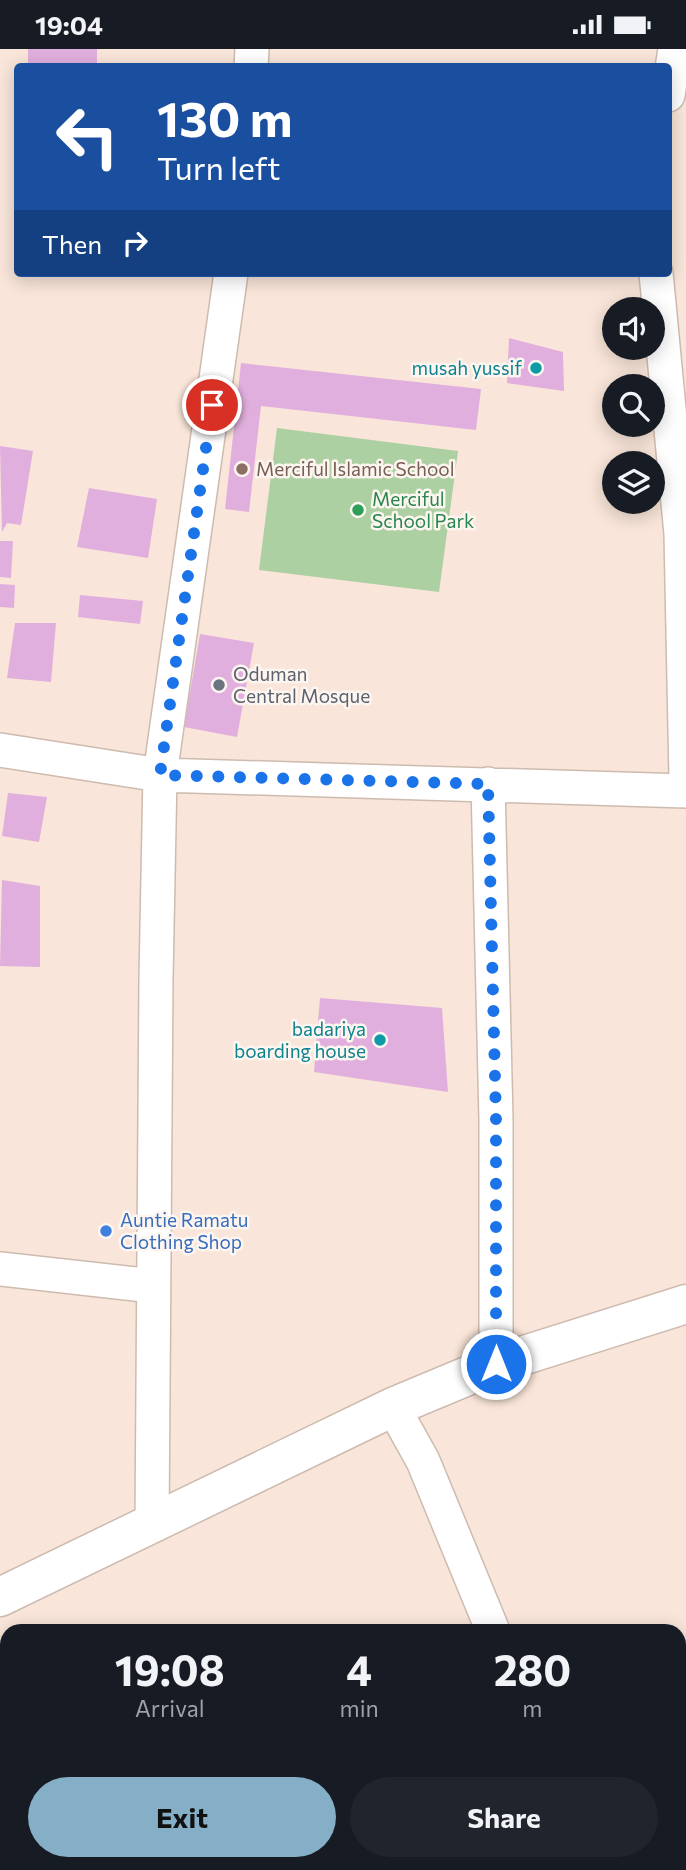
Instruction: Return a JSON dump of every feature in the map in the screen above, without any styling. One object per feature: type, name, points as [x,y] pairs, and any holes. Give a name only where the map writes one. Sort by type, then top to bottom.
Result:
[{"type":"street","points":[[672,69],[675,49]]},
{"type":"street","points":[[152,1524],[160,775],[230,277]]},
{"type":"street","points":[[656,277],[681,534],[686,778]]},
{"type":"street","points":[[0,750],[160,775],[686,791]]},
{"type":"street","points":[[488,784],[496,1107],[496,1364]]},
{"type":"street","points":[[0,1269],[153,1286]]},
{"type":"street","points":[[0,1597],[393,1407],[496,1364],[686,1304]]},
{"type":"street","points":[[393,1407],[423,1461],[490,1624]]},
{"type":"green space","name":"Merciful School Park","points":[[277,428],[458,451],[439,592],[259,570]]},
{"type":"building","points":[[28,49],[97,49],[97,63],[28,63]]},
{"type":"building","name":"musah yussif","points":[[509,338],[563,352],[564,391],[507,383]]},
{"type":"building","name":"Merciful Islamic School","points":[[241,363],[481,389],[476,430],[261,406],[249,512],[225,509]]},
{"type":"building","points":[[0,446],[33,451],[21,525],[7,523],[2,532]]},
{"type":"building","points":[[89,488],[157,499],[148,558],[77,547]]},
{"type":"building","points":[[0,541],[13,541],[11,578],[0,577]]},
{"type":"building","points":[[0,584],[15,585],[14,608],[0,607]]},
{"type":"building","points":[[80,595],[143,601],[140,624],[78,617]]},
{"type":"building","points":[[15,623],[56,623],[51,682],[7,678]]},
{"type":"building","name":"Oduman Central Mosque","points":[[200,634],[254,643],[237,737],[184,727]]},
{"type":"building","points":[[8,793],[47,797],[39,842],[2,836]]},
{"type":"building","points":[[2,880],[40,886],[40,967],[0,966]]},
{"type":"building","name":"badariya boarding house","points":[[320,998],[442,1008],[448,1092],[314,1072]]},
{"type":"place","name":"musah yussif","points":[[536,368]]},
{"type":"place","name":"Merciful Islamic School","points":[[242,469]]},
{"type":"place","name":"Merciful School Park","points":[[358,510]]},
{"type":"place","name":"Oduman Central Mosque","points":[[219,685]]},
{"type":"place","name":"badariya boarding house","points":[[380,1040]]},
{"type":"place","name":"Auntie Ramatu Clothing Shop","points":[[106,1231]]},
{"type":"route","points":[[212,405],[160,775],[488,784],[496,1120],[496,1364]]}]
